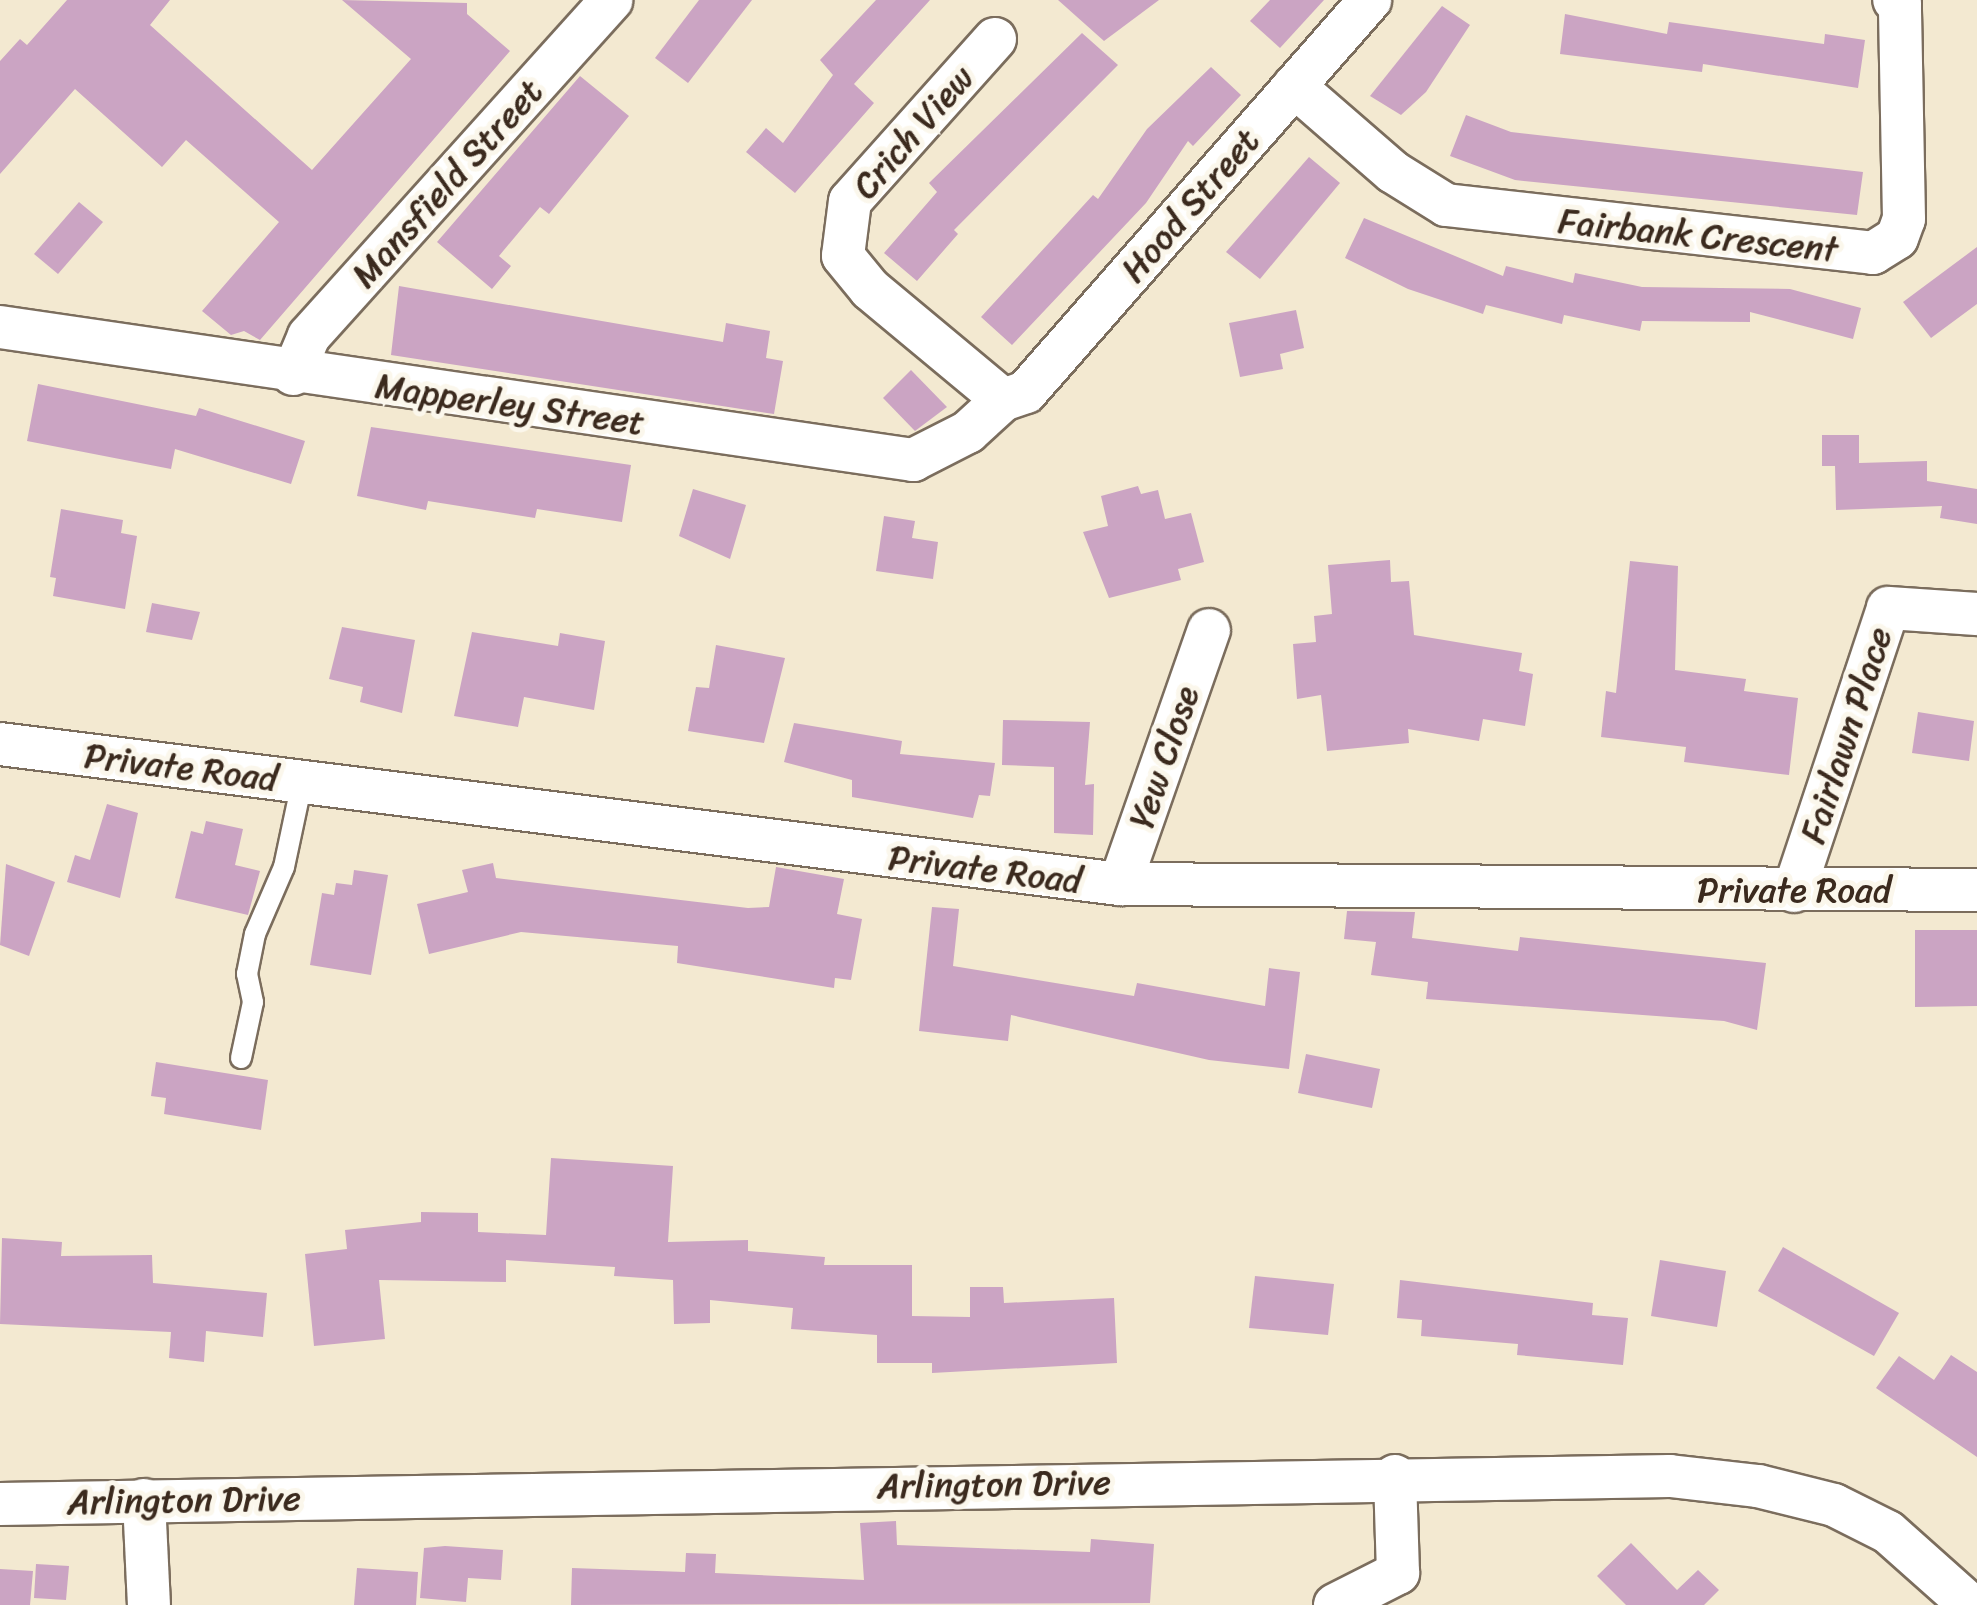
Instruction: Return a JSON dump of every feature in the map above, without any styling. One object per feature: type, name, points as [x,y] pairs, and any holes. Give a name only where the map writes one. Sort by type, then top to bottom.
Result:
[{"type":"street","name":"Mansfield Street","points":[[293,374],[309,336],[612,0]]},
{"type":"street","name":"Hood Street","points":[[1003,400],[1026,392],[1370,0]]},
{"type":"street","name":"Fairbank Crescent","points":[[1294,86],[1393,172],[1446,205],[1873,253],[1897,238],[1904,219],[1900,4],[1894,0]]},
{"type":"street","name":"Crich View","points":[[995,38],[850,201],[842,256],[870,289],[1003,400]]},
{"type":"street","name":"Mapperley Street","points":[[0,327],[293,374],[913,460],[968,432],[1003,400]]},
{"type":"street","name":"Fairlawn Place","points":[[1794,891],[1888,608],[1977,614]]},
{"type":"street","name":"Yew Close","points":[[1120,884],[1209,630]]},
{"type":"street","name":"Private Road","points":[[0,744],[1120,884],[1977,890]]},
{"type":"street","name":"Arlington Drive","points":[[0,1504],[1395,1476],[1670,1476],[1758,1486],[1834,1506],[1888,1532],[1964,1598]]},
{"type":"street","points":[[1336,1605],[1408,1589],[1395,1476]]},
{"type":"street","points":[[144,1500],[150,1605]]},
{"type":"lane","points":[[241,1058],[253,1002],[247,974],[255,934],[284,867],[302,782]]},
{"type":"building","points":[[67,0],[170,0],[150,25],[312,170],[411,59],[342,0],[467,3],[467,14],[510,51],[260,340],[244,331],[231,335],[202,311],[279,222],[186,140],[162,167],[75,89],[0,174],[0,61],[20,39],[27,45]]},
{"type":"building","points":[[699,0],[752,0],[688,83],[655,58]]},
{"type":"building","points":[[876,0],[930,0],[854,84],[874,103],[795,193],[746,152],[766,128],[783,143],[833,75],[820,60]]},
{"type":"building","points":[[1058,0],[1159,0],[1104,41]]},
{"type":"building","points":[[1270,0],[1324,0],[1280,48],[1250,21]]},
{"type":"building","points":[[1442,6],[1470,25],[1426,92],[1401,115],[1370,96]]},
{"type":"building","points":[[1565,14],[1667,34],[1669,22],[1824,44],[1825,34],[1865,40],[1858,88],[1703,64],[1702,72],[1560,54]]},
{"type":"building","points":[[1082,33],[1118,65],[954,230],[958,234],[917,281],[884,253],[937,192],[929,183]]},
{"type":"building","points":[[1211,67],[1241,95],[1193,146],[1188,141],[1146,203],[1012,345],[981,317],[1093,195],[1098,199],[1147,129]]},
{"type":"building","points":[[580,76],[629,116],[549,214],[540,207],[499,256],[511,266],[492,289],[437,242]]},
{"type":"building","points":[[1466,115],[1511,132],[1863,172],[1857,215],[1515,180],[1450,156]]},
{"type":"building","points":[[1309,157],[1340,183],[1260,279],[1226,252]]},
{"type":"building","points":[[79,202],[103,222],[58,274],[34,254]]},
{"type":"building","points":[[1364,218],[1503,276],[1506,266],[1573,283],[1575,273],[1642,287],[1790,289],[1861,308],[1853,339],[1750,312],[1750,322],[1642,321],[1640,331],[1564,315],[1562,324],[1486,305],[1483,314],[1408,289],[1345,258]]},
{"type":"building","points":[[1977,247],[1977,304],[1931,338],[1903,302]]},
{"type":"building","points":[[399,286],[723,342],[726,323],[770,331],[766,358],[783,361],[774,414],[391,355]]},
{"type":"building","points":[[1296,310],[1304,348],[1280,354],[1283,369],[1240,377],[1229,323]]},
{"type":"building","points":[[911,370],[947,407],[915,431],[883,398]]},
{"type":"building","points":[[38,384],[196,416],[199,408],[305,441],[291,484],[175,449],[171,469],[27,441]]},
{"type":"building","points":[[371,427],[631,465],[622,522],[537,509],[535,518],[428,501],[426,510],[357,496]]},
{"type":"building","points":[[1822,435],[1859,435],[1859,463],[1927,461],[1927,481],[1977,489],[1977,524],[1940,518],[1942,506],[1836,510],[1835,466],[1822,466]]},
{"type":"building","points":[[1138,486],[1141,494],[1158,490],[1165,519],[1191,513],[1204,562],[1178,569],[1181,580],[1109,598],[1083,532],[1108,526],[1101,496]]},
{"type":"building","points":[[693,489],[746,505],[730,559],[679,536]]},
{"type":"building","points":[[61,509],[123,520],[121,533],[137,536],[125,609],[53,596],[56,578],[50,577]]},
{"type":"building","points":[[884,516],[915,521],[912,538],[938,542],[933,579],[876,571]]},
{"type":"building","points":[[1390,560],[1391,582],[1409,581],[1414,635],[1522,653],[1519,671],[1533,674],[1525,726],[1483,719],[1479,741],[1408,729],[1409,743],[1327,751],[1321,695],[1297,699],[1293,644],[1316,642],[1314,616],[1332,614],[1328,565]]},
{"type":"building","points":[[1630,561],[1678,566],[1675,670],[1746,679],[1744,691],[1798,698],[1789,775],[1684,762],[1686,747],[1601,737],[1606,691],[1616,693]]},
{"type":"building","points":[[152,603],[200,612],[192,640],[146,632]]},
{"type":"building","points":[[342,627],[415,640],[402,713],[360,702],[363,687],[329,679]]},
{"type":"building","points":[[472,632],[558,646],[560,633],[605,641],[594,710],[524,697],[518,727],[454,716]]},
{"type":"building","points":[[716,645],[785,658],[764,743],[688,731],[696,687],[709,688]]},
{"type":"building","points":[[1918,712],[1974,721],[1969,761],[1912,753]]},
{"type":"building","points":[[1003,720],[1090,722],[1085,785],[1094,784],[1093,835],[1054,833],[1054,767],[1002,765]]},
{"type":"building","points":[[794,723],[902,741],[900,754],[995,763],[990,796],[979,795],[973,818],[852,797],[852,780],[784,762]]},
{"type":"building","points":[[107,804],[138,813],[120,898],[67,882],[75,855],[90,860]]},
{"type":"building","points":[[206,821],[243,829],[235,865],[260,871],[248,915],[175,898],[191,831],[203,834]]},
{"type":"building","points":[[493,863],[496,878],[748,908],[769,907],[776,867],[844,879],[837,914],[862,919],[851,980],[835,978],[834,988],[677,963],[678,946],[521,932],[429,954],[417,904],[468,892],[462,870]]},
{"type":"building","points":[[6,864],[55,882],[29,956],[0,945]]},
{"type":"building","points":[[354,870],[388,875],[371,975],[310,965],[322,893],[334,895],[336,883],[352,885]]},
{"type":"building","points":[[932,907],[959,909],[953,966],[1134,996],[1137,983],[1265,1006],[1269,968],[1300,972],[1289,1069],[1209,1060],[1011,1015],[1008,1041],[919,1031]]},
{"type":"building","points":[[1347,911],[1415,912],[1412,938],[1518,951],[1520,937],[1766,963],[1757,1030],[1724,1021],[1426,999],[1428,982],[1371,975],[1376,942],[1344,939]]},
{"type":"building","points":[[1915,930],[1977,930],[1977,1006],[1915,1007]]},
{"type":"building","points":[[1306,1054],[1380,1069],[1372,1108],[1298,1093]]},
{"type":"building","points":[[156,1062],[268,1080],[261,1130],[164,1114],[166,1098],[151,1096]]},
{"type":"building","points":[[551,1158],[673,1166],[668,1242],[748,1240],[748,1251],[825,1257],[824,1265],[912,1265],[912,1316],[970,1317],[970,1287],[1003,1287],[1004,1303],[1114,1298],[1117,1363],[932,1373],[932,1363],[877,1363],[877,1335],[791,1329],[793,1308],[710,1300],[710,1323],[674,1324],[673,1280],[614,1276],[615,1267],[506,1260],[506,1282],[379,1280],[385,1339],[314,1346],[305,1254],[347,1249],[345,1230],[421,1222],[421,1212],[478,1213],[478,1232],[546,1235]]},
{"type":"building","points":[[2,1238],[62,1242],[61,1256],[152,1255],[153,1283],[267,1293],[263,1337],[206,1331],[204,1362],[169,1358],[171,1332],[0,1324]]},
{"type":"building","points":[[1783,1247],[1899,1313],[1874,1356],[1758,1291]]},
{"type":"building","points":[[1660,1260],[1726,1271],[1717,1327],[1651,1316]]},
{"type":"building","points":[[1255,1276],[1334,1284],[1328,1335],[1249,1328]]},
{"type":"building","points":[[1400,1280],[1593,1303],[1592,1315],[1628,1318],[1623,1365],[1517,1355],[1518,1344],[1421,1336],[1422,1320],[1397,1318]]},
{"type":"building","points":[[1951,1355],[1977,1372],[1977,1457],[1876,1388],[1899,1356],[1934,1380]]},
{"type":"building","points":[[896,1521],[897,1545],[1090,1552],[1091,1539],[1154,1544],[1150,1603],[571,1605],[572,1568],[685,1572],[686,1553],[716,1554],[715,1573],[864,1580],[860,1523]]},
{"type":"building","points":[[1631,1543],[1677,1590],[1698,1570],[1719,1590],[1704,1605],[1626,1605],[1597,1576]]},
{"type":"building","points":[[424,1548],[503,1550],[501,1580],[468,1578],[466,1602],[420,1598]]},
{"type":"building","points":[[36,1564],[69,1566],[66,1600],[34,1598]]},
{"type":"building","points":[[357,1568],[418,1572],[416,1605],[354,1605]]},
{"type":"building","points":[[0,1569],[33,1571],[30,1605],[0,1605]]}]
